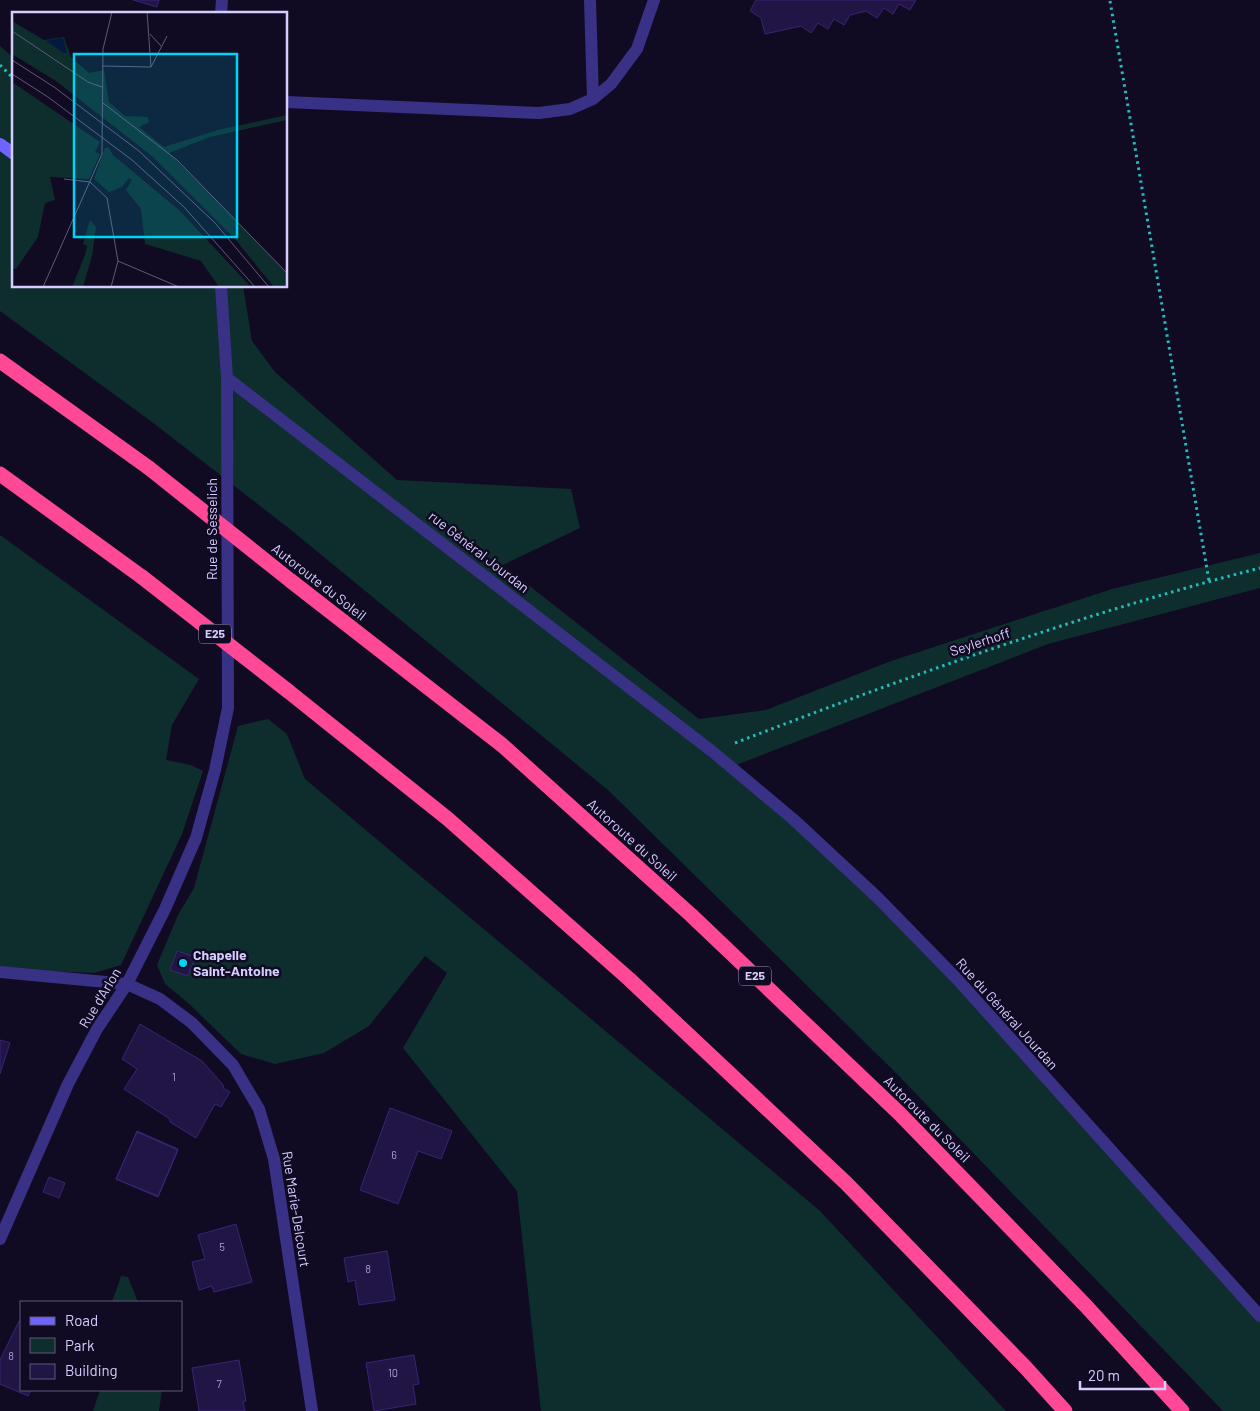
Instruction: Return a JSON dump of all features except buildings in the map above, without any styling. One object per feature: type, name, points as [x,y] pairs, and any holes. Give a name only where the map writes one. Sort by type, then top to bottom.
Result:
[{"type":"highway","name":"Autoroute du Soleil","points":[[0,361],[149,468],[502,745],[691,916],[900,1114],[1086,1306],[1182,1411]]},
{"type":"highway","name":"E25","points":[[0,474],[142,577],[288,691],[448,820],[629,978],[846,1183],[1026,1368],[1065,1411]]},
{"type":"main road","points":[[0,144],[12,153]]},
{"type":"street","points":[[590,0],[593,99]]},
{"type":"street","points":[[288,102],[539,114],[570,109],[593,99],[611,84],[637,50],[654,0]]},
{"type":"street","name":"Rue de Sesselich","points":[[215,770],[228,708],[227,378],[220,288]]},
{"type":"street","name":"rue Général Jourdan","points":[[227,378],[713,752]]},
{"type":"street","name":"Rue du Général Jourdan","points":[[713,752],[793,819],[857,878],[958,980],[1260,1316]]},
{"type":"street","name":"Rue d'Arlon","points":[[0,1239],[68,1084],[97,1029],[127,984],[165,909],[196,838],[215,770]]},
{"type":"street","name":"Rue Marie-Delcourt","points":[[0,972],[127,984],[160,999],[192,1023],[233,1065],[259,1109],[274,1159],[312,1411]]},
{"type":"path","points":[[1110,0],[1209,581]]},
{"type":"path","points":[[0,65],[12,77]]},
{"type":"path","name":"Seylerhoff","points":[[713,752],[884,685],[1209,581],[1260,568]]},
{"type":"green space","points":[[0,46],[12,56],[12,288],[243,288],[252,341],[275,372],[397,480],[571,489],[580,528],[503,565],[699,719],[766,710],[891,661],[1112,589],[1260,553],[1260,588],[1048,644],[731,767],[878,898],[1260,1316],[1260,1411],[1223,1411],[894,1071],[609,791],[291,530],[152,422],[0,311]]},
{"type":"green space","points":[[0,535],[199,679],[172,725],[166,760],[191,765],[203,771],[182,834],[121,965],[94,973],[0,969]]},
{"type":"green space","points":[[268,719],[287,734],[305,779],[820,1211],[1006,1411],[541,1411],[517,1191],[403,1048],[447,973],[425,956],[369,1026],[324,1053],[275,1064],[241,1054],[187,1002],[165,984],[157,965],[178,915],[194,888],[238,726]]},
{"type":"green space","points":[[121,1276],[128,1277],[138,1301],[112,1301]]},
{"type":"green space","points":[[100,1391],[162,1391],[159,1411],[93,1411]]},
{"type":"place","name":"Chapelle Saint-Antoine","points":[[183,963]]}]
